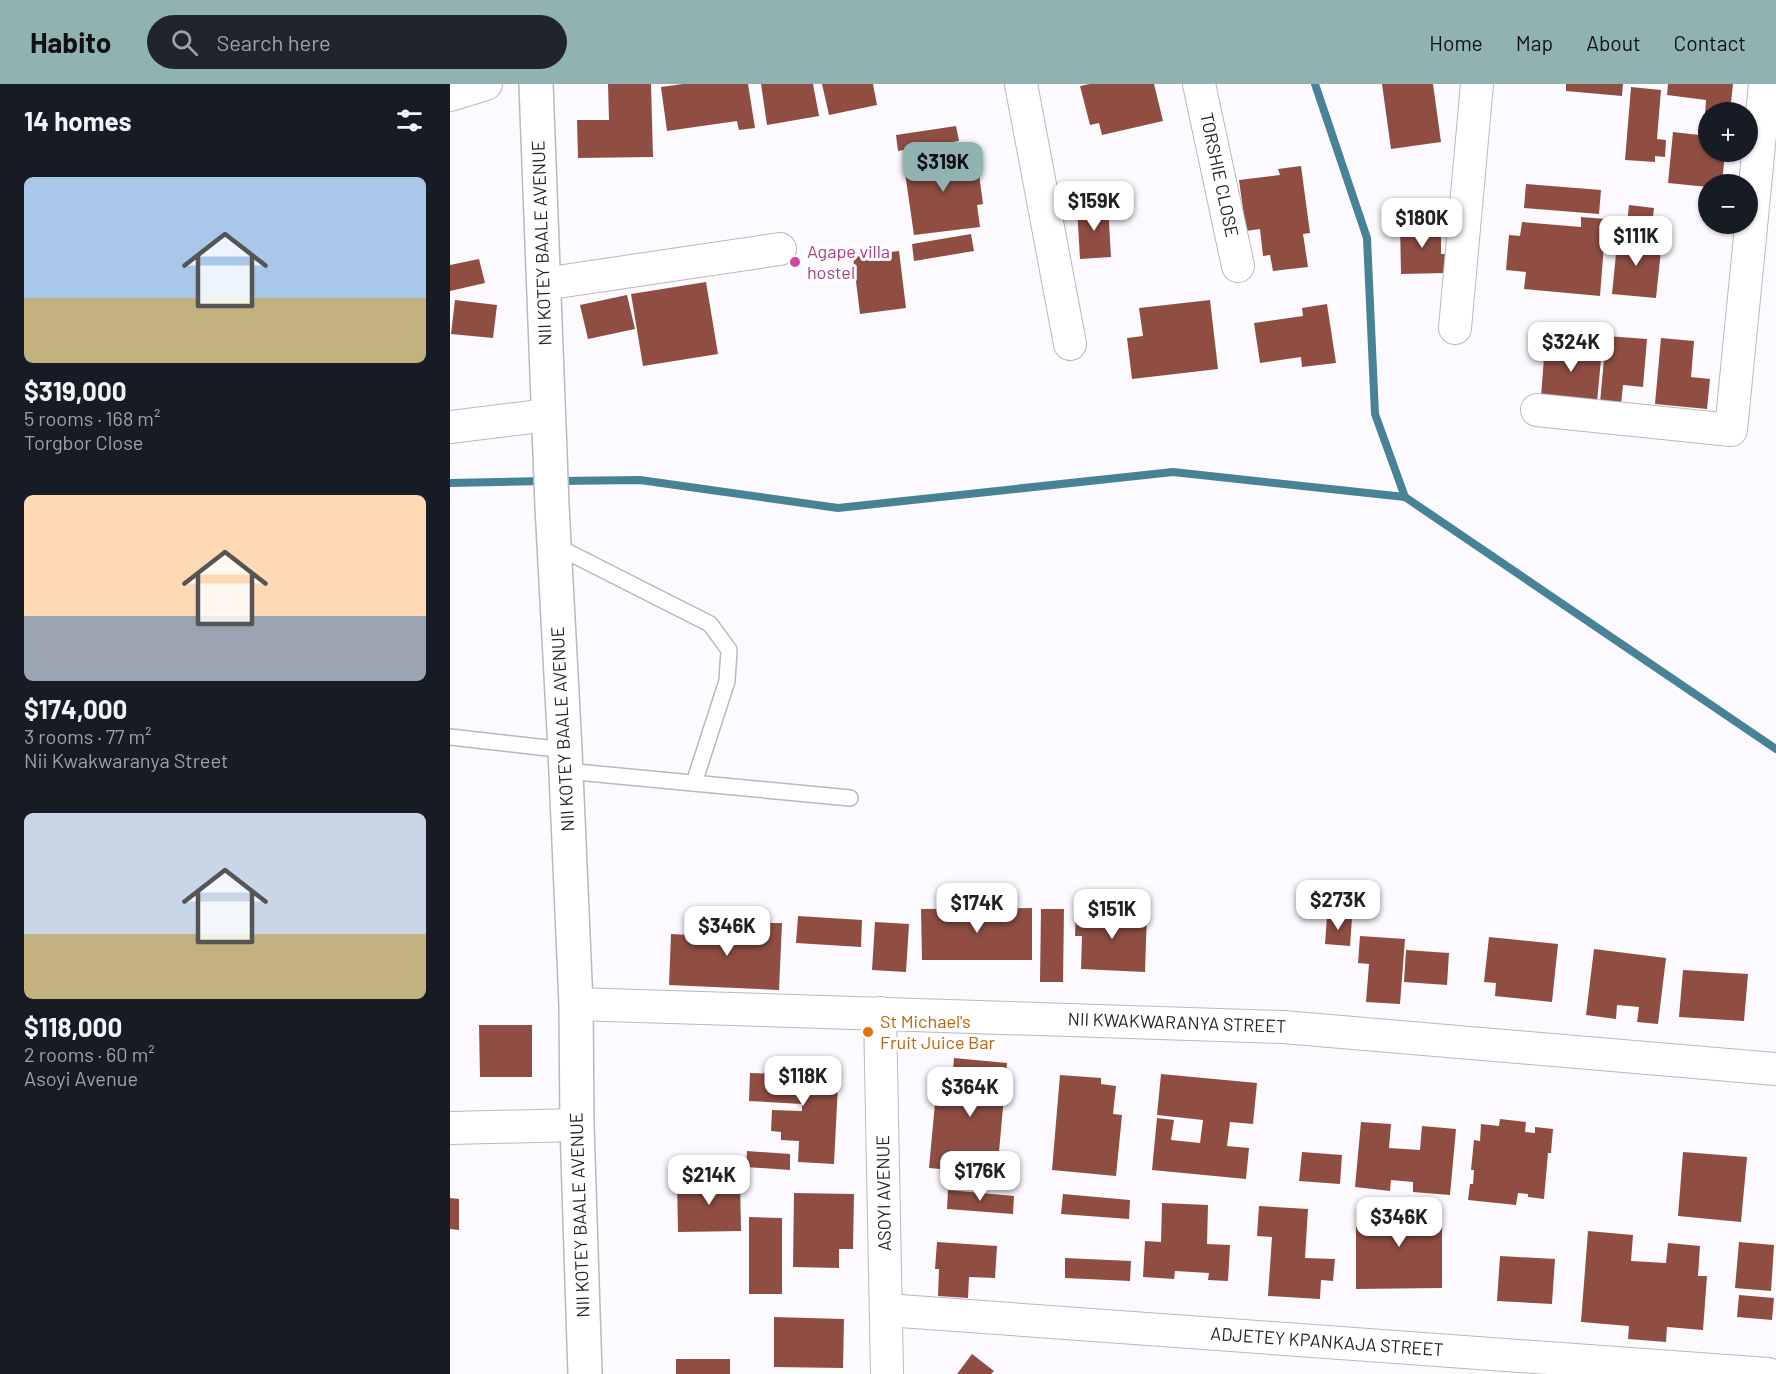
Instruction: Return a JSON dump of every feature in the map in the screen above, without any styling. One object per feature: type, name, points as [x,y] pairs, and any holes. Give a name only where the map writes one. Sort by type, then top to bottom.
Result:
[{"type":"street","points":[[450,94],[486,84]]},
{"type":"street","name":"NII KOTEY BAALE AVENUE","points":[[536,84],[552,506],[576,1004],[577,1125],[585,1374]]},
{"type":"street","points":[[1021,84],[1070,344]]},
{"type":"street","name":"TORSHIE CLOSE","points":[[1199,84],[1238,266]]},
{"type":"street","points":[[1455,328],[1477,84]]},
{"type":"street","points":[[1537,410],[1731,430],[1765,84]]},
{"type":"street","points":[[544,284],[780,249]]},
{"type":"street","points":[[450,427],[550,423]]},
{"type":"street","name":"NII KWAKWARANYA STREET","points":[[576,1004],[880,1012],[1283,1027],[1776,1069]]},
{"type":"street","name":"ASOYI AVENUE","points":[[880,1012],[887,1374]]},
{"type":"street","points":[[450,1128],[577,1125]]},
{"type":"street","name":"ADJETEY KPANKAJA STREET","points":[[886,1310],[1498,1364],[1768,1374]]},
{"type":"lane","points":[[554,545],[710,624],[729,650],[727,681],[694,783]]},
{"type":"lane","points":[[450,737],[565,761],[694,783],[850,798]]},
{"type":"building","points":[[608,84],[651,84],[653,157],[578,158],[577,120],[609,120]]},
{"type":"building","points":[[683,84],[748,84],[755,128],[739,130],[737,121],[667,131],[661,87]]},
{"type":"building","points":[[761,84],[813,84],[819,116],[767,125]]},
{"type":"building","points":[[822,84],[873,84],[877,105],[829,115]]},
{"type":"building","points":[[1154,84],[1163,121],[1102,135],[1099,123],[1090,125],[1080,86]]},
{"type":"building","points":[[1382,84],[1433,84],[1441,142],[1391,149]]},
{"type":"building","points":[[1566,84],[1623,84],[1622,96],[1566,91]]},
{"type":"building","points":[[1668,84],[1733,84],[1731,102],[1706,102],[1706,100],[1667,95]]},
{"type":"building","points":[[1631,87],[1661,90],[1657,139],[1666,140],[1665,157],[1655,156],[1655,162],[1625,160]]},
{"type":"building","points":[[956,126],[959,141],[898,151],[896,135]]},
{"type":"building","points":[[1673,132],[1698,135],[1698,162],[1724,162],[1723,174],[1698,174],[1698,186],[1668,183]]},
{"type":"building","points":[[968,151],[971,175],[979,174],[983,204],[977,205],[980,227],[914,235],[903,159]]},
{"type":"building","points":[[1301,166],[1310,233],[1303,234],[1308,267],[1273,271],[1270,255],[1263,256],[1260,229],[1246,231],[1239,180],[1280,175],[1278,169]]},
{"type":"building","points":[[1526,184],[1601,190],[1599,214],[1524,208]]},
{"type":"building","points":[[1108,205],[1111,257],[1080,259],[1077,207]]},
{"type":"building","points":[[1629,205],[1654,208],[1652,225],[1627,223]]},
{"type":"building","points":[[1581,217],[1606,219],[1600,296],[1524,289],[1526,272],[1506,270],[1509,235],[1520,236],[1522,222],[1581,227]]},
{"type":"building","points":[[1441,222],[1441,254],[1447,254],[1447,273],[1401,274],[1400,223]]},
{"type":"building","points":[[971,234],[974,251],[914,261],[912,244]]},
{"type":"building","points":[[1618,234],[1652,237],[1651,249],[1661,250],[1656,298],[1612,294]]},
{"type":"building","points":[[899,251],[906,308],[860,314],[853,257]]},
{"type":"building","points":[[479,259],[485,283],[450,291],[450,265]]},
{"type":"building","points":[[706,282],[718,354],[643,366],[631,294]]},
{"type":"building","points":[[627,295],[635,329],[588,339],[580,305]]},
{"type":"building","points":[[455,300],[497,305],[493,338],[451,334]]},
{"type":"building","points":[[1210,300],[1218,369],[1132,379],[1127,338],[1143,336],[1139,308]]},
{"type":"building","points":[[1327,304],[1336,363],[1302,367],[1301,357],[1260,363],[1254,323],[1303,316],[1302,308]]},
{"type":"building","points":[[1606,336],[1647,339],[1643,387],[1623,385],[1621,405],[1600,403]]},
{"type":"building","points":[[1661,338],[1694,341],[1691,377],[1710,379],[1707,409],[1655,404]]},
{"type":"building","points":[[1545,344],[1602,349],[1597,402],[1541,397]]},
{"type":"building","points":[[1032,908],[1032,960],[922,960],[921,909]]},
{"type":"building","points":[[1041,909],[1064,909],[1063,982],[1040,982]]},
{"type":"building","points":[[1076,910],[1147,912],[1145,972],[1081,969],[1082,936],[1075,936]]},
{"type":"building","points":[[798,916],[862,920],[861,947],[796,943]]},
{"type":"building","points":[[1327,916],[1352,918],[1350,946],[1325,944]]},
{"type":"building","points":[[875,922],[909,924],[906,972],[872,970]]},
{"type":"building","points":[[691,923],[728,925],[727,937],[731,937],[732,926],[761,927],[761,923],[782,923],[779,990],[669,985],[671,934],[691,935]]},
{"type":"building","points":[[1360,936],[1405,939],[1400,1004],[1366,1002],[1369,964],[1358,963]]},
{"type":"building","points":[[1489,937],[1558,944],[1552,1002],[1495,996],[1496,983],[1484,982]]},
{"type":"building","points":[[1594,949],[1666,958],[1658,1024],[1637,1022],[1639,1007],[1617,1005],[1616,1019],[1586,1015]]},
{"type":"building","points":[[1406,950],[1449,953],[1447,985],[1404,982]]},
{"type":"building","points":[[1683,970],[1748,974],[1744,1021],[1679,1017]]},
{"type":"building","points":[[479,1025],[532,1025],[532,1077],[480,1077]]},
{"type":"building","points":[[954,1058],[1007,1063],[997,1174],[929,1168],[936,1092],[951,1094]]},
{"type":"building","points":[[786,1062],[839,1064],[834,1164],[798,1162],[799,1141],[781,1140],[781,1132],[771,1131],[772,1110],[802,1111],[802,1104],[749,1101],[750,1073],[786,1074]]},
{"type":"building","points":[[1161,1074],[1257,1083],[1253,1124],[1230,1122],[1227,1146],[1249,1148],[1246,1179],[1152,1170],[1157,1118],[1174,1120],[1171,1140],[1200,1143],[1203,1120],[1157,1115]]},
{"type":"building","points":[[1060,1075],[1101,1078],[1101,1084],[1116,1086],[1113,1114],[1122,1115],[1116,1176],[1052,1170]]},
{"type":"building","points":[[1500,1119],[1526,1122],[1525,1132],[1535,1133],[1535,1127],[1553,1129],[1551,1153],[1548,1153],[1544,1199],[1518,1193],[1516,1205],[1468,1200],[1470,1184],[1473,1184],[1474,1170],[1471,1170],[1474,1140],[1480,1141],[1481,1124],[1499,1126]]},
{"type":"building","points":[[1361,1122],[1391,1124],[1389,1148],[1420,1150],[1422,1126],[1456,1129],[1450,1195],[1413,1192],[1413,1182],[1391,1180],[1390,1191],[1355,1187]]},
{"type":"building","points":[[747,1151],[790,1154],[790,1170],[746,1167]]},
{"type":"building","points":[[1302,1152],[1342,1155],[1340,1184],[1299,1181]]},
{"type":"building","points":[[1683,1152],[1747,1157],[1741,1222],[1678,1216]]},
{"type":"building","points":[[740,1180],[741,1231],[678,1232],[677,1181]]},
{"type":"building","points":[[948,1190],[1014,1196],[1013,1214],[947,1209]]},
{"type":"building","points":[[794,1193],[854,1194],[853,1249],[839,1249],[839,1268],[793,1267]]},
{"type":"building","points":[[1063,1194],[1130,1200],[1129,1219],[1061,1214]]},
{"type":"building","points":[[450,1198],[459,1199],[459,1230],[450,1229]]},
{"type":"building","points":[[1162,1203],[1208,1205],[1207,1244],[1230,1245],[1228,1281],[1208,1280],[1209,1273],[1175,1271],[1174,1279],[1143,1277],[1145,1241],[1161,1242]]},
{"type":"building","points":[[1259,1206],[1308,1209],[1305,1258],[1335,1259],[1333,1281],[1321,1280],[1320,1299],[1268,1296],[1272,1237],[1257,1236]]},
{"type":"building","points":[[1356,1208],[1442,1208],[1442,1288],[1356,1289]]},
{"type":"building","points":[[749,1217],[782,1218],[782,1294],[749,1294]]},
{"type":"building","points":[[1588,1231],[1633,1235],[1631,1261],[1666,1263],[1668,1243],[1700,1246],[1698,1276],[1707,1276],[1703,1330],[1667,1327],[1666,1342],[1628,1339],[1629,1326],[1581,1322]]},
{"type":"building","points":[[937,1242],[997,1246],[995,1278],[969,1277],[968,1298],[938,1296],[939,1269],[935,1269]]},
{"type":"building","points":[[1739,1242],[1774,1245],[1771,1291],[1735,1288]]},
{"type":"building","points":[[1500,1256],[1555,1259],[1552,1304],[1497,1301]]},
{"type":"building","points":[[1065,1258],[1131,1261],[1130,1281],[1065,1278]]},
{"type":"building","points":[[1739,1295],[1774,1298],[1772,1320],[1737,1317]]},
{"type":"building","points":[[774,1317],[844,1319],[843,1368],[774,1367]]},
{"type":"building","points":[[972,1354],[994,1371],[991,1374],[957,1374]]},
{"type":"building","points":[[676,1359],[730,1359],[730,1374],[676,1374]]},
{"type":"waterway","points":[[1315,84],[1367,238],[1375,414],[1405,497]]},
{"type":"waterway","points":[[558,481],[640,480],[838,508],[1173,472],[1405,497],[1776,749]]},
{"type":"waterway","points":[[450,483],[543,481]]},
{"type":"place","name":"Agape villa hostel","points":[[795,262]]},
{"type":"place","name":"St Michael's Fruit Juice Bar","points":[[868,1032]]}]
